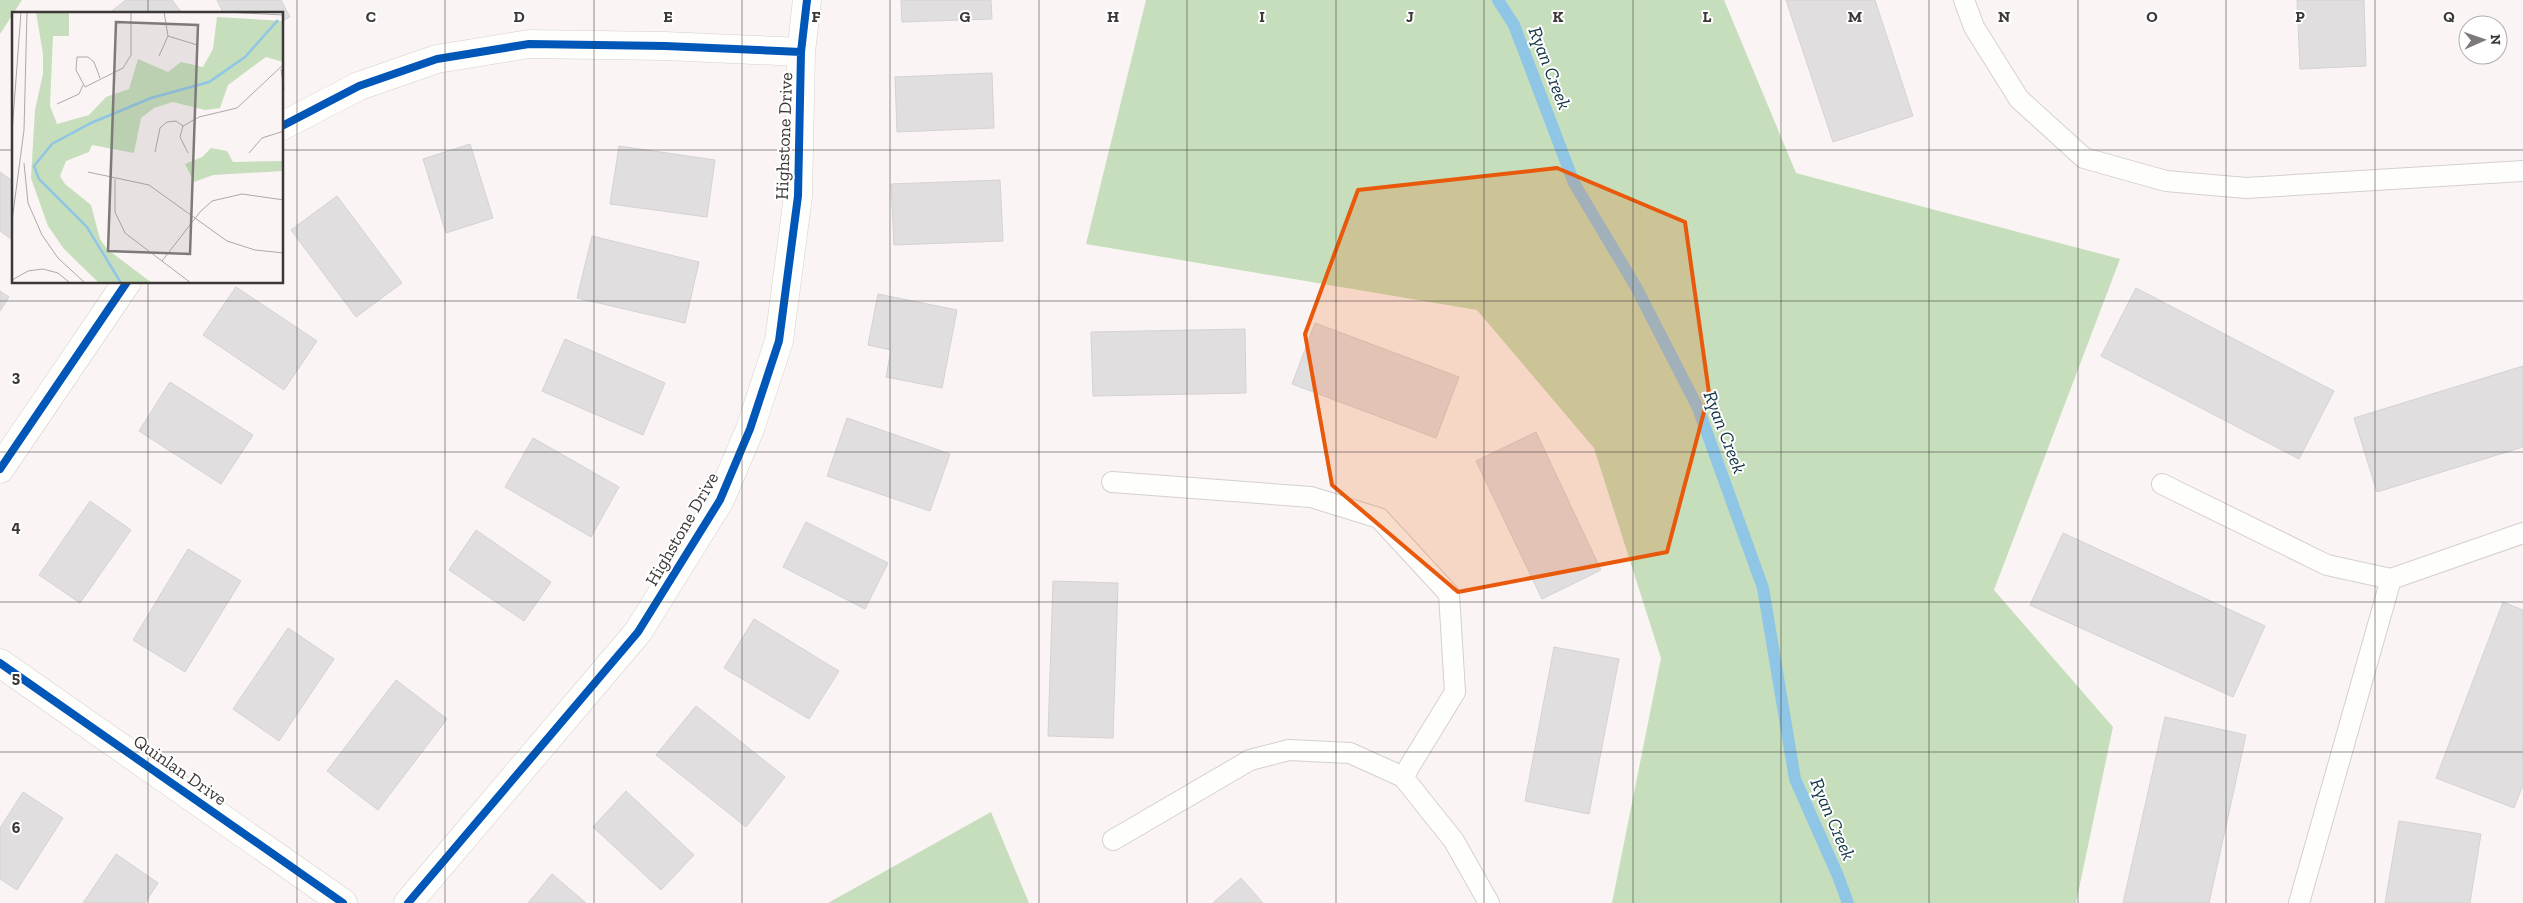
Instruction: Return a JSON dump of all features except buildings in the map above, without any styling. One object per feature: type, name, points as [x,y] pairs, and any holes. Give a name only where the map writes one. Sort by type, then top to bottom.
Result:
[{"type":"street","name":"Highstone Drive","points":[[408,903],[638,632],[720,500],[750,429],[779,341],[798,196],[801,52],[807,0]]},
{"type":"street","points":[[284,125],[359,86],[437,59],[529,44],[665,46],[801,52]]},
{"type":"street","points":[[0,469],[125,284]]},
{"type":"street","name":"Quinlan Drive","points":[[0,663],[343,903]]},
{"type":"lane","points":[[1964,0],[1974,27],[2019,99],[2084,158],[2166,181],[2246,188],[2523,170]]},
{"type":"lane","points":[[1112,482],[1312,497],[1379,518],[1449,594],[1455,692],[1403,777]]},
{"type":"lane","points":[[2162,484],[2328,565],[2391,579],[2523,534]]},
{"type":"lane","points":[[2299,903],[2391,579]]},
{"type":"lane","points":[[1113,840],[1250,760],[1289,750],[1350,753],[1403,777],[1454,841],[1489,903]]},
{"type":"highlighted area","points":[[1557,168],[1685,222],[1709,393],[1667,552],[1458,592],[1332,485],[1305,334],[1358,190]]},
{"type":"green space","points":[[0,0],[22,0],[14,12],[12,12],[12,15],[0,34]]},
{"type":"green space","points":[[1146,0],[1724,0],[1796,173],[2120,259],[1994,590],[2113,727],[2076,903],[1612,903],[1661,658],[1594,448],[1477,310],[1086,244]]},
{"type":"green space","points":[[991,812],[1029,903],[828,903]]},
{"type":"waterway","name":"Ryan Creek","points":[[1498,0],[1514,25],[1574,183],[1636,287],[1698,408],[1763,588],[1795,779],[1848,903]]},
{"type":"cycle path","points":[[408,903],[638,632],[720,500],[750,429],[779,341],[798,196],[801,52],[807,0]]},
{"type":"cycle path","points":[[284,125],[359,86],[437,59],[529,44],[665,46],[801,52]]},
{"type":"cycle path","points":[[0,469],[126,284]]},
{"type":"cycle path","points":[[0,663],[343,903]]}]
